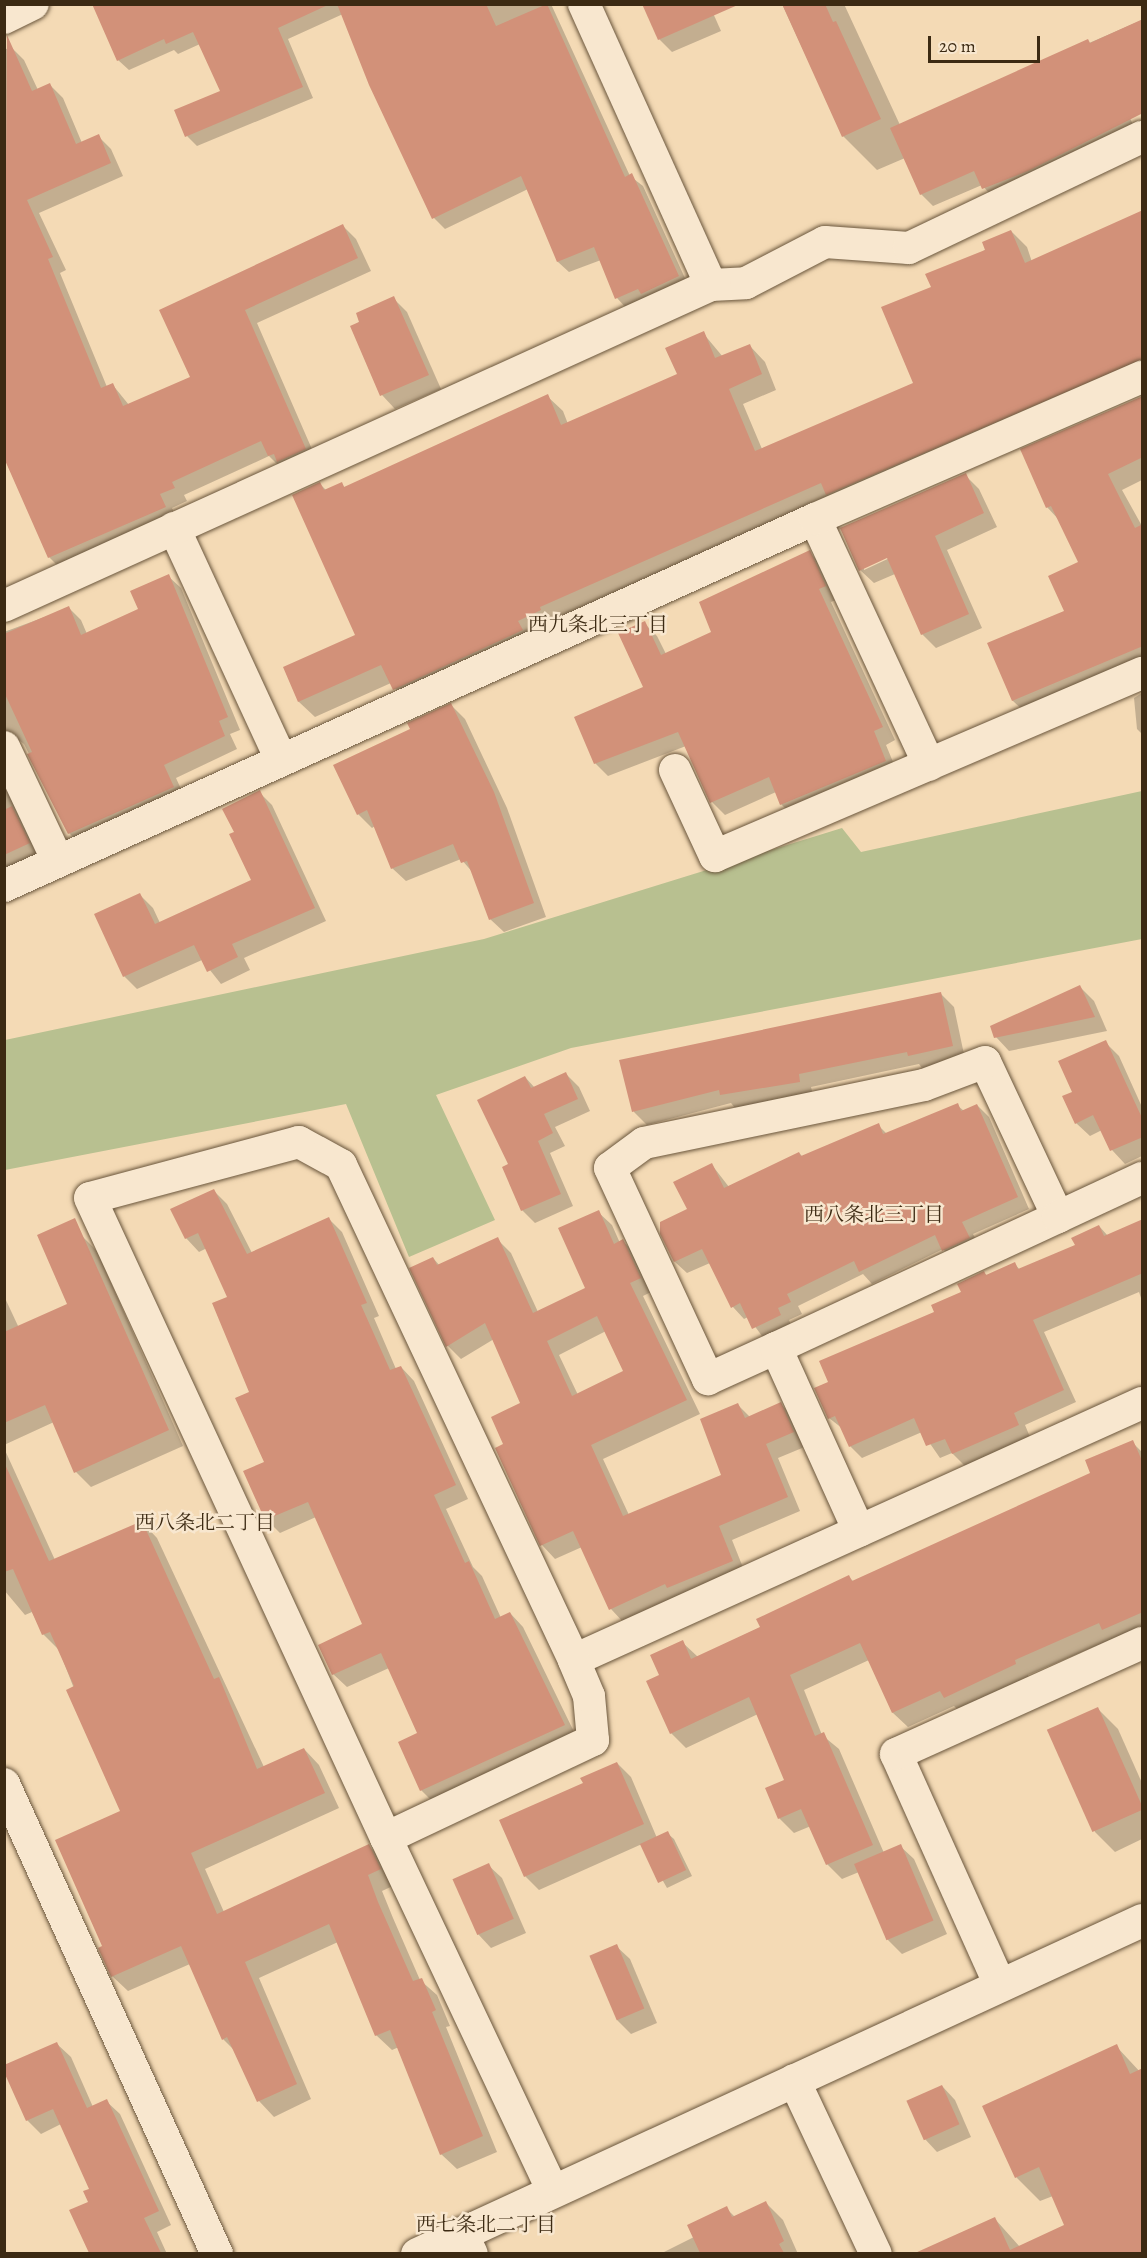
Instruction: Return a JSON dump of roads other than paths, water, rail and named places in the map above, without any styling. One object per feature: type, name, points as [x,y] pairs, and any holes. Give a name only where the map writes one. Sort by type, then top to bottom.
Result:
[{"type":"street","points":[[4,18],[33,4]]},
{"type":"street","points":[[584,4],[711,285]]},
{"type":"street","points":[[4,606],[711,285],[746,283],[825,242],[909,248],[1143,137]]},
{"type":"street","points":[[4,886],[815,519],[1143,377]]},
{"type":"street","points":[[815,519],[929,765]]},
{"type":"street","points":[[174,528],[282,760]]},
{"type":"street","points":[[675,770],[715,856],[1143,673]]},
{"type":"street","points":[[4,747],[58,861]]},
{"type":"street","points":[[1058,1217],[985,1062],[924,1085],[644,1143],[610,1168],[708,1379],[1143,1178]]},
{"type":"street","points":[[386,1838],[593,1740],[589,1696],[574,1660],[341,1165],[299,1142],[90,1198],[386,1838],[553,2192]]},
{"type":"street","points":[[776,1348],[859,1531]]},
{"type":"street","points":[[574,1660],[1143,1403]]},
{"type":"street","points":[[999,1983],[896,1754],[1143,1642]]},
{"type":"street","points":[[4,1784],[217,2253]]},
{"type":"street","points":[[417,2253],[467,2243],[553,2192],[999,1983],[1140,1928]]},
{"type":"street","points":[[794,2080],[876,2253]]},
{"type":"district","name":"西九条北三丁目","points":[[598,624]]},
{"type":"district","name":"西八条北三丁目","points":[[874,1214]]},
{"type":"district","name":"西八条北二丁目","points":[[205,1522]]},
{"type":"district","name":"西七条北二丁目","points":[[486,2224]]}]
